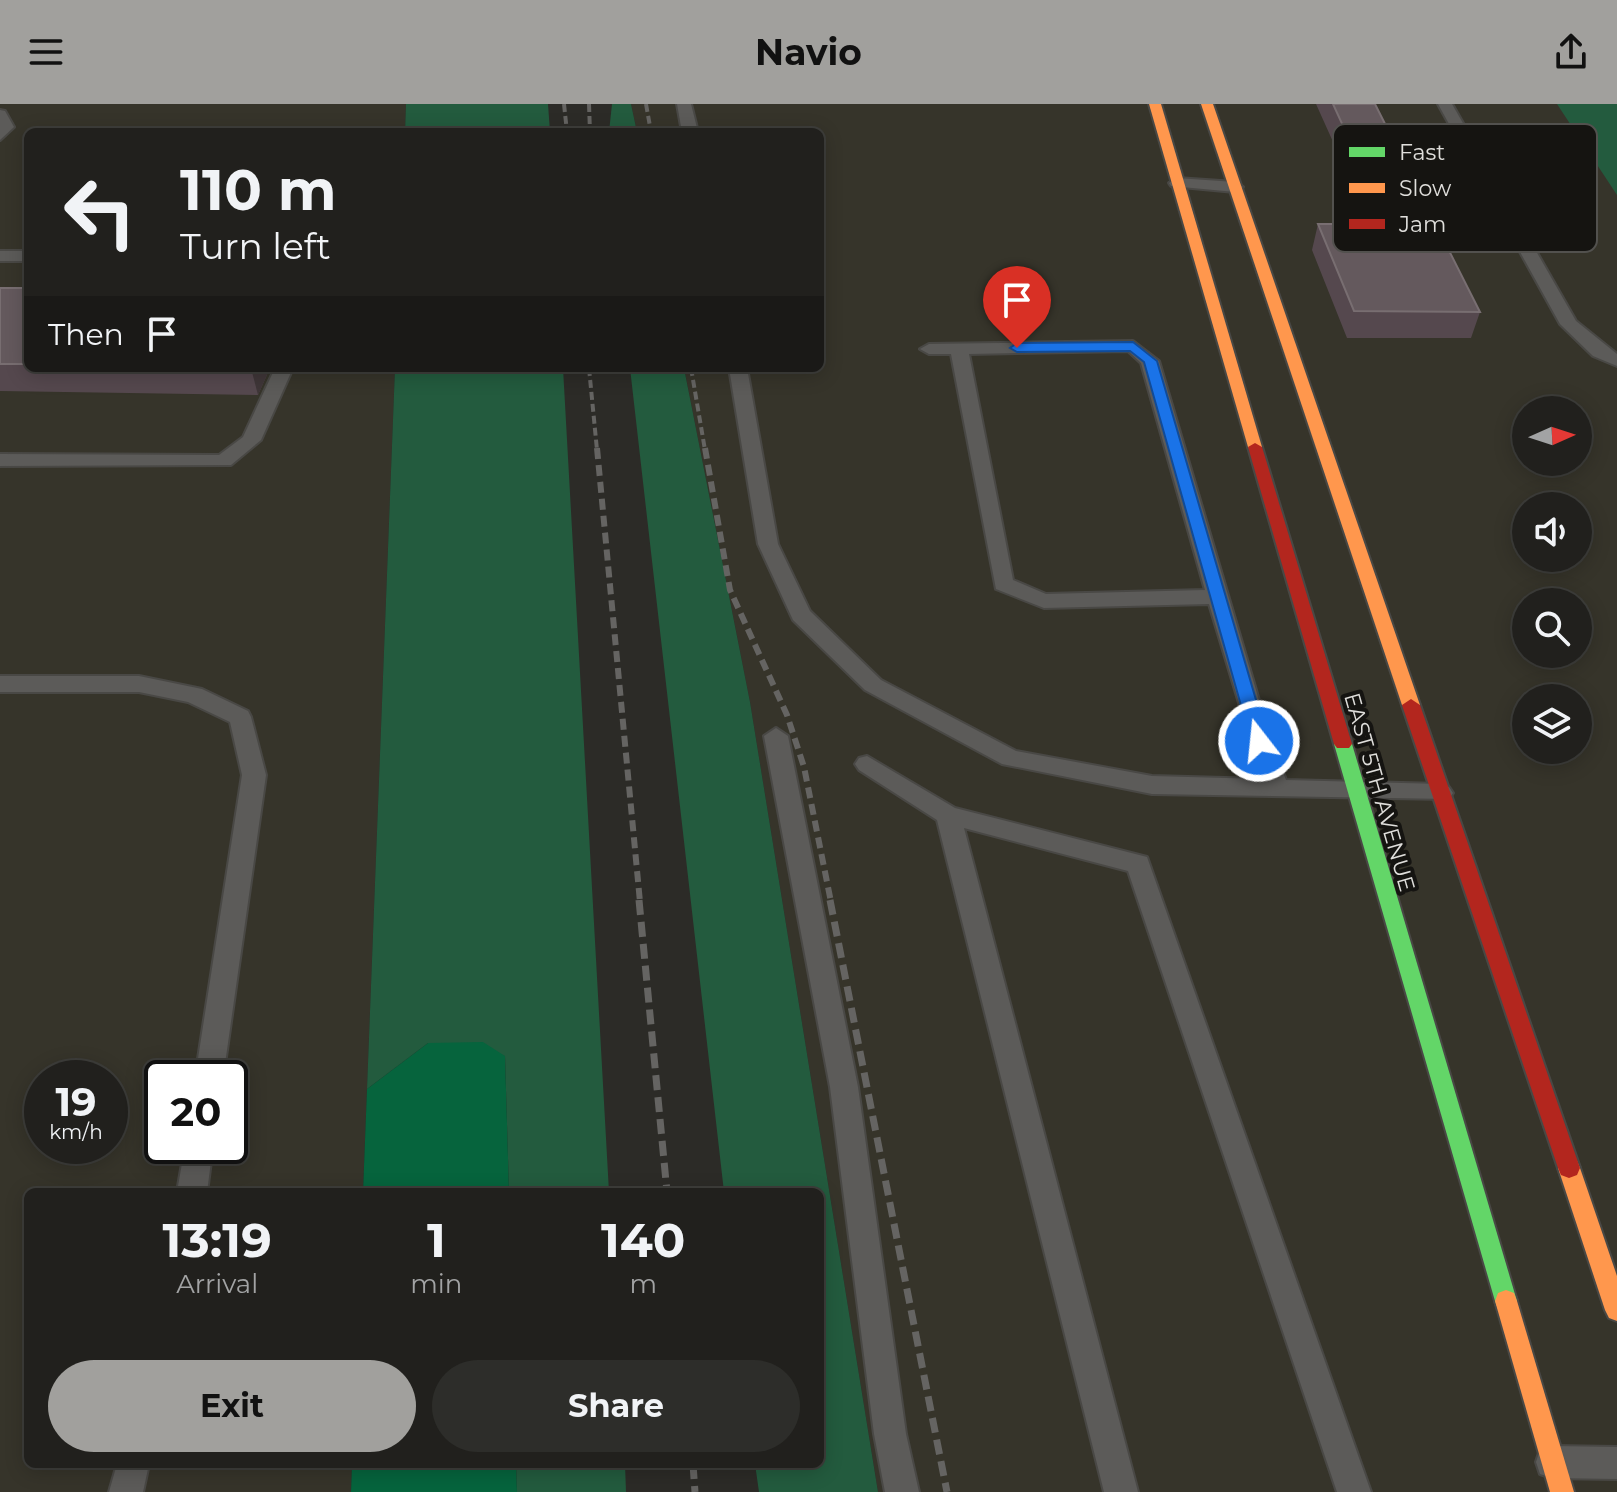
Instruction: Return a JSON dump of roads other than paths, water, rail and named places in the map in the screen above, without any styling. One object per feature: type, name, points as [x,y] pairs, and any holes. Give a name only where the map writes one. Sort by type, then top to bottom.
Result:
[{"type":"main road","name":"EAST 5TH AVENUE","points":[[1155,104],[1557,1477]]},
{"type":"main road","points":[[1207,104],[1617,1310]]},
{"type":"lane","points":[[684,104],[689,128]]},
{"type":"lane","points":[[1445,104],[1456,124]]},
{"type":"lane","points":[[0,114],[6,127],[0,135]]},
{"type":"lane","points":[[1177,183],[1235,187]]},
{"type":"lane","points":[[1528,252],[1569,324],[1599,352],[1617,361]]},
{"type":"lane","points":[[0,256],[24,256]]},
{"type":"lane","points":[[929,349],[1133,346],[1150,361],[1277,789]]},
{"type":"lane","points":[[959,348],[1003,584],[1044,601],[1218,597]]},
{"type":"lane","points":[[0,460],[224,461],[251,440],[282,372]]},
{"type":"lane","points":[[739,372],[768,544],[801,615],[873,685],[1010,758],[1152,785],[1441,793]]},
{"type":"lane","points":[[0,684],[139,684],[194,695],[240,717],[254,775],[212,1060]]},
{"type":"lane","points":[[776,736],[844,1087],[890,1434],[902,1492]]},
{"type":"lane","points":[[867,764],[948,815],[1138,864],[1354,1492]]},
{"type":"lane","points":[[948,815],[1121,1492]]},
{"type":"lane","points":[[193,1188],[196,1164]]},
{"type":"lane","points":[[1557,1477],[1617,1463]]},
{"type":"lane","points":[[126,1492],[132,1468]]},
{"type":"railway","points":[[564,104],[567,128]]},
{"type":"railway","points":[[589,104],[590,128]]},
{"type":"railway","points":[[646,104],[650,128]]},
{"type":"railway","points":[[589,372],[597,450]]},
{"type":"railway","points":[[692,372],[705,450]]},
{"type":"railway","points":[[597,448],[640,902]]},
{"type":"railway","points":[[705,448],[730,590],[787,715],[804,767],[831,902]]},
{"type":"railway","points":[[639,900],[667,1188]]},
{"type":"railway","points":[[830,900],[947,1492]]},
{"type":"railway","points":[[693,1468],[695,1492]]}]
